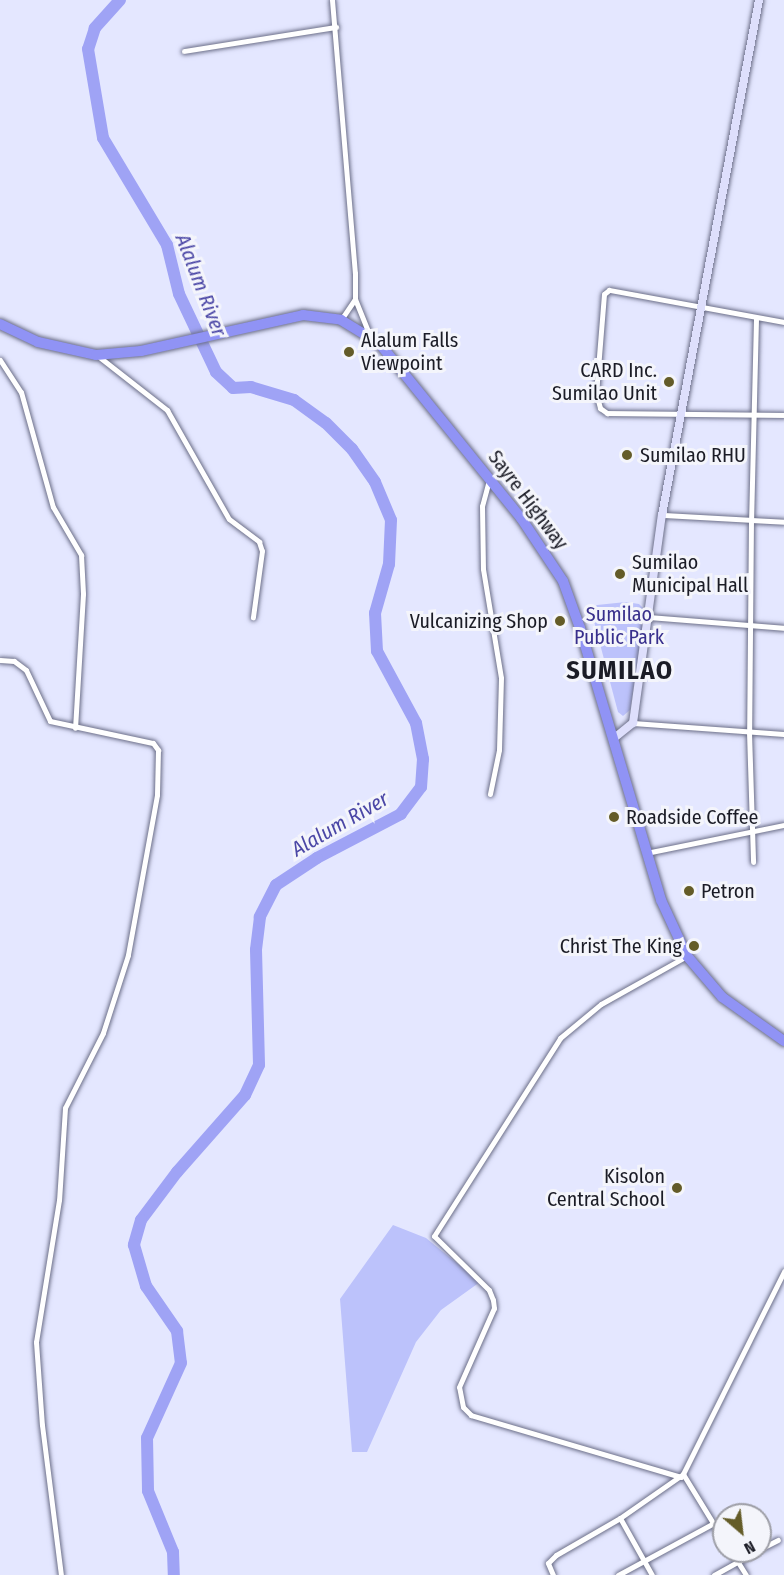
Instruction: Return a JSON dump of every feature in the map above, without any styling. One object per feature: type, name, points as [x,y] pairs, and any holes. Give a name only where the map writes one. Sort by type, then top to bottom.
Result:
[{"type":"highway","name":"Sayre Highway","points":[[0,324],[38,342],[96,355],[141,351],[291,316],[342,320],[370,336],[391,355],[535,537],[563,581],[669,923],[687,956],[722,997],[784,1041]]},
{"type":"street","points":[[332,0],[336,27],[355,299],[370,336]]},
{"type":"street","points":[[633,723],[662,515],[683,415],[759,0]]},
{"type":"street","points":[[184,51],[336,27]]},
{"type":"street","points":[[784,322],[756,319],[613,290],[604,294],[596,393],[600,408],[607,413],[784,415]]},
{"type":"street","points":[[342,320],[355,299]]},
{"type":"street","points":[[753,862],[748,732],[751,520],[756,416],[756,319]]},
{"type":"street","points":[[96,355],[167,410],[230,519],[259,542],[262,551],[253,617]]},
{"type":"street","points":[[0,360],[21,392],[53,507],[81,555],[83,594],[75,728]]},
{"type":"street","points":[[490,478],[482,506],[481,539],[501,678],[499,750],[490,794]]},
{"type":"street","points":[[662,515],[784,522]]},
{"type":"street","points":[[648,617],[784,628]]},
{"type":"street","points":[[0,660],[14,661],[26,670],[50,721],[153,743],[158,750],[157,795],[128,955],[103,1033],[65,1108],[59,1200],[36,1342],[42,1425],[61,1575]]},
{"type":"street","points":[[613,739],[633,723],[784,734]]},
{"type":"street","points":[[646,853],[751,829],[784,825]]},
{"type":"street","points":[[618,1575],[712,1524],[682,1476],[471,1415],[462,1407],[459,1387],[494,1308],[494,1300],[489,1290],[434,1236],[560,1038],[601,1004],[687,956]]},
{"type":"street","points":[[553,1575],[548,1563],[556,1555],[620,1518],[682,1476],[784,1271]]},
{"type":"street","points":[[620,1518],[652,1575]]},
{"type":"street","points":[[772,1543],[778,1540]]},
{"type":"street","points":[[714,1575],[735,1563]]},
{"type":"green space","name":"Sumilao Public Park","points":[[626,602],[639,604],[645,610],[630,710],[623,716],[618,712],[591,610],[597,605]]},
{"type":"green space","points":[[393,1225],[426,1238],[480,1282],[441,1310],[416,1342],[367,1452],[352,1452],[340,1299]]},
{"type":"waterway","name":"Alalum River","points":[[120,0],[95,28],[88,49],[103,138],[167,245],[179,294],[216,372],[233,388],[251,387],[294,400],[326,423],[352,449],[375,482],[391,520],[389,564],[375,613],[377,651],[416,723],[423,759],[421,787],[401,814],[317,858],[276,885],[260,917],[256,950],[259,1065],[245,1095],[177,1172],[141,1220],[134,1245],[146,1286],[177,1331],[181,1363],[147,1438],[148,1491],[173,1552],[174,1575]]},
{"type":"place","name":"Alalum Falls Viewpoint","points":[[349,352]]},
{"type":"place","name":"CARD Inc. Sumilao Unit","points":[[669,382]]},
{"type":"place","name":"Sumilao RHU","points":[[627,455]]},
{"type":"place","name":"Sumilao Municipal Hall","points":[[620,574]]},
{"type":"place","name":"Vulcanizing Shop","points":[[560,621]]},
{"type":"place","name":"Roadside Coffee","points":[[614,817]]},
{"type":"place","name":"Petron","points":[[689,891]]},
{"type":"place","name":"Christ The King","points":[[694,946]]},
{"type":"place","name":"Kisolon Central School","points":[[677,1188]]},
{"type":"district","name":"SUMILAO","points":[[620,671]]}]
